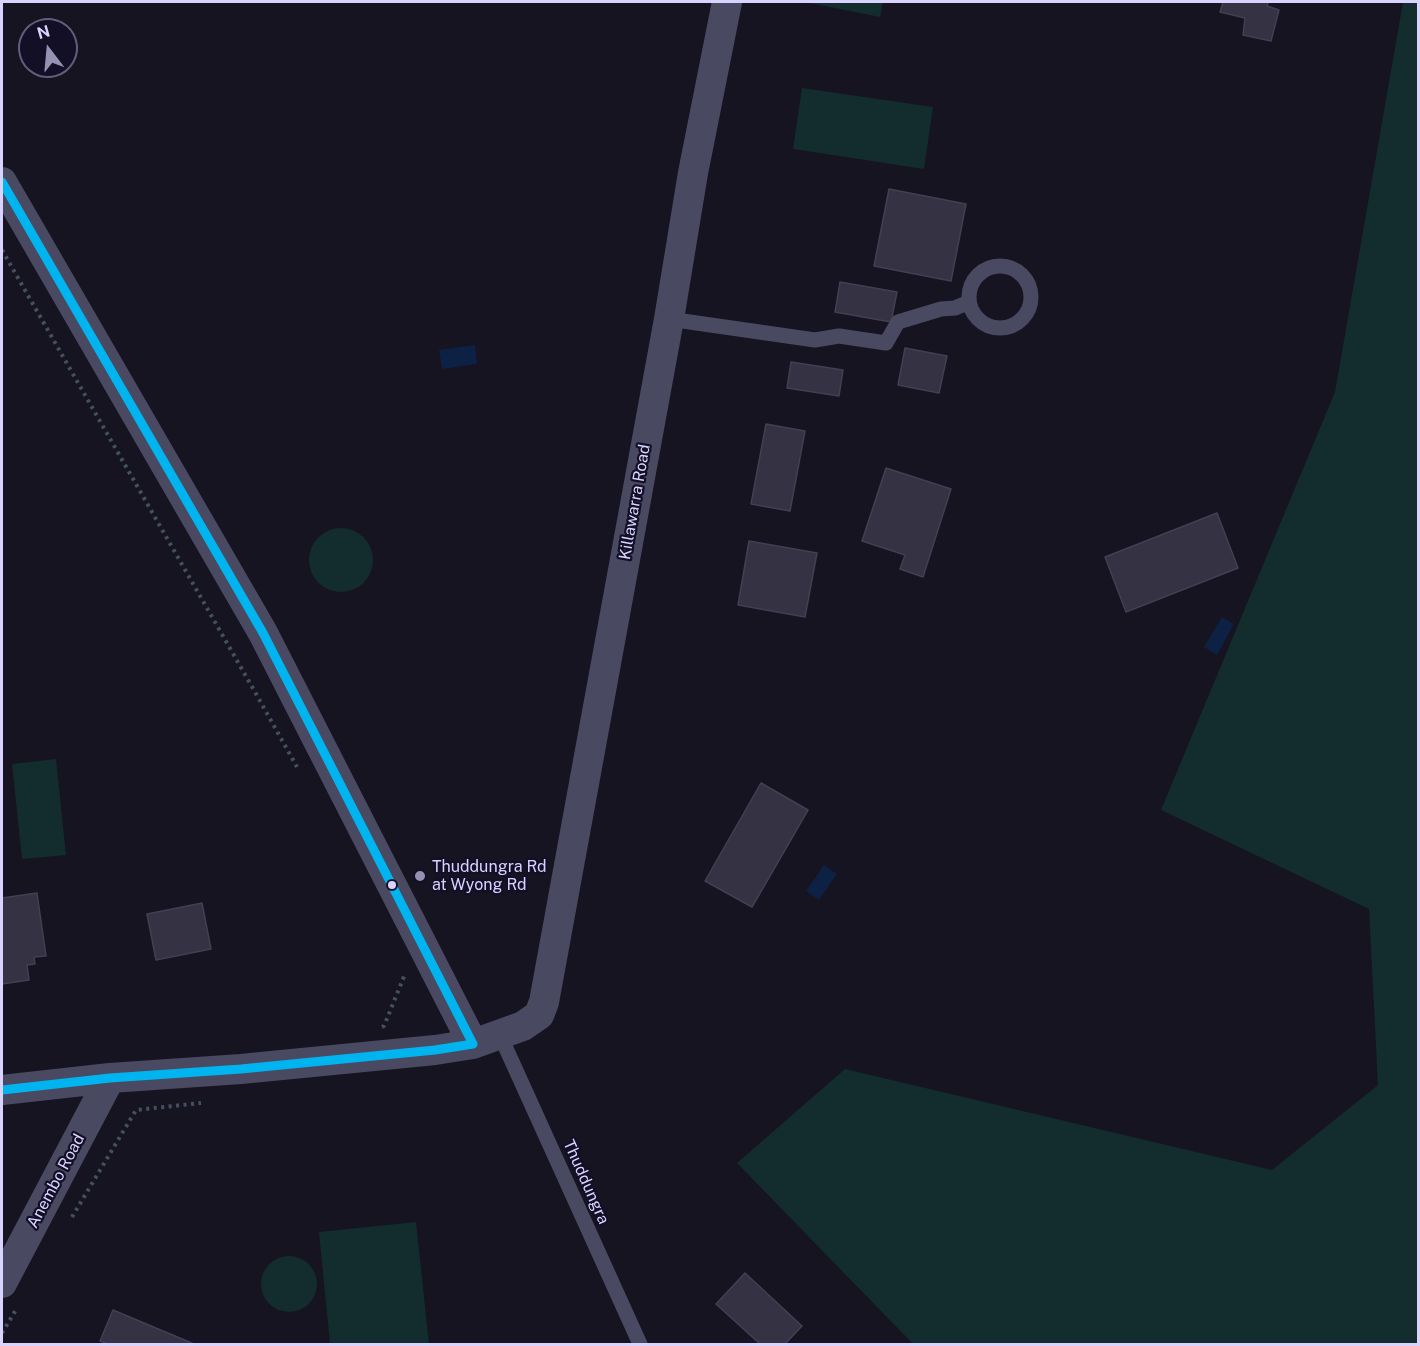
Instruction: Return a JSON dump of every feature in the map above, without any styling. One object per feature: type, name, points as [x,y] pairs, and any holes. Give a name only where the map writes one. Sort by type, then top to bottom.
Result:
[{"type":"street","name":"Killawarra Road","points":[[486,1040],[523,1026],[539,1015],[544,1002],[669,319],[693,173],[727,2]]},
{"type":"street","points":[[2,182],[263,633],[486,1040],[435,1050],[241,1069],[110,1078],[2,1090]]},
{"type":"street","name":"Anembo Road","points":[[11,1292],[110,1078]]},
{"type":"lane","points":[[992,267],[1012,268],[1022,274],[1031,292],[1031,303],[1025,316],[1017,324],[1001,329],[979,320],[969,302],[974,280],[992,267]]},
{"type":"lane","points":[[669,319],[815,340],[839,336],[886,343],[898,322],[941,309],[955,308],[969,302]]},
{"type":"lane","name":"Thuddungra","points":[[486,1040],[640,1344]]},
{"type":"path","points":[[2,250],[301,774]]},
{"type":"path","points":[[372,1028],[384,1026],[408,967]]},
{"type":"path","points":[[70,1220],[136,1110],[212,1101]]},
{"type":"path","points":[[2,1333],[11,1292]]},
{"type":"green space","points":[[805,2],[883,2],[880,17]]},
{"type":"green space","points":[[1403,2],[1418,2],[1418,1344],[913,1344],[737,1163],[845,1069],[1272,1170],[1378,1085],[1369,909],[1161,810],[1335,392]]},
{"type":"green space","points":[[802,88],[933,107],[924,169],[793,149]]},
{"type":"green space","points":[[341,528],[359,534],[367,542],[373,560],[367,578],[359,586],[341,592],[323,586],[315,578],[309,560],[315,542],[323,534]]},
{"type":"green space","points":[[56,759],[66,855],[22,859],[12,764]]},
{"type":"green space","points":[[416,1222],[429,1344],[330,1344],[319,1232]]},
{"type":"green space","points":[[283,1256],[295,1256],[305,1260],[313,1268],[317,1284],[313,1300],[305,1308],[295,1312],[283,1312],[273,1308],[265,1300],[261,1290],[261,1278],[265,1268],[273,1260]]},
{"type":"water","points":[[475,345],[477,364],[442,369],[439,350]]},
{"type":"water","points":[[1222,617],[1234,624],[1217,655],[1204,647]]},
{"type":"water","points":[[824,865],[837,874],[819,900],[806,891]]},
{"type":"building","points":[[1223,2],[1268,2],[1267,6],[1279,10],[1271,41],[1243,35],[1245,18],[1220,12]]},
{"type":"building","points":[[889,189],[966,204],[951,281],[874,266]]},
{"type":"building","points":[[840,282],[897,292],[891,322],[835,312]]},
{"type":"building","points":[[905,348],[947,356],[939,393],[898,385]]},
{"type":"building","points":[[791,362],[843,370],[839,396],[787,388]]},
{"type":"building","points":[[766,424],[805,431],[790,511],[751,504]]},
{"type":"building","points":[[886,468],[951,489],[923,577],[900,569],[905,555],[862,541]]},
{"type":"building","points":[[1217,513],[1238,568],[1126,612],[1105,557]]},
{"type":"building","points":[[749,541],[817,553],[805,617],[738,605]]},
{"type":"building","points":[[761,783],[808,810],[752,907],[705,881]]},
{"type":"building","points":[[37,893],[46,956],[34,957],[35,964],[27,965],[29,980],[2,984],[2,898]]},
{"type":"building","points":[[202,903],[211,949],[156,960],[147,914]]},
{"type":"building","points":[[745,1273],[802,1326],[785,1344],[760,1344],[716,1304]]},
{"type":"building","points":[[113,1310],[194,1344],[109,1344],[100,1341]]},
{"type":"transit line","points":[[2,182],[263,633],[473,1044]]},
{"type":"transit line","points":[[2,1090],[110,1078],[241,1069],[435,1050],[473,1044]]},
{"type":"place","name":"Thuddungra Rd at Wyong Rd","points":[[420,876]]}]
